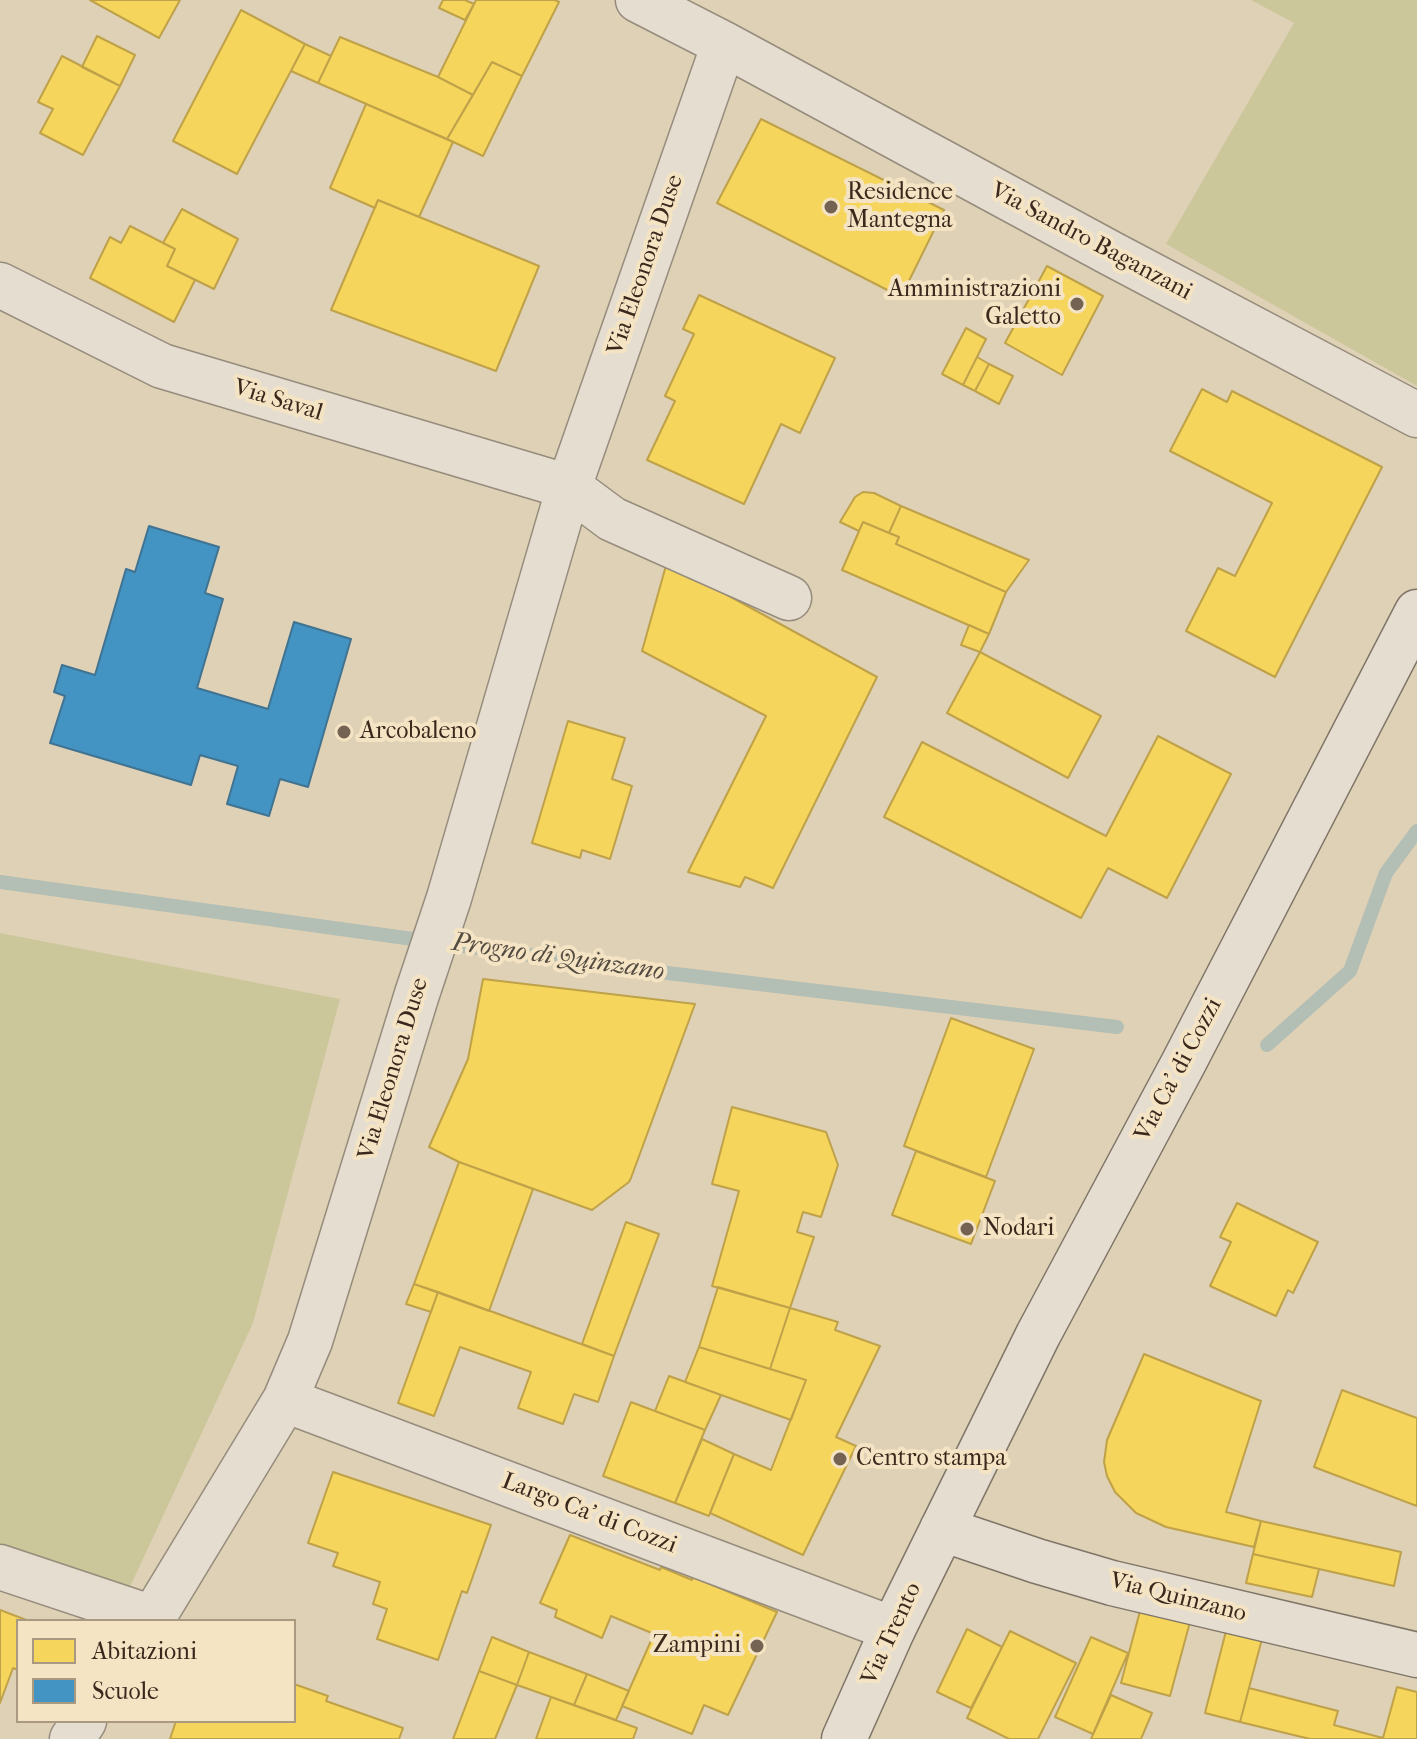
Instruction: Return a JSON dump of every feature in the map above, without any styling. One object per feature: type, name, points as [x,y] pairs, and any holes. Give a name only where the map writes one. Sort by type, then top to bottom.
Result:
[{"type":"street","name":"Via Sandro Baganzani","points":[[638,0],[1417,415]]},
{"type":"street","name":"Via Eleonora Duse","points":[[153,1619],[285,1400],[310,1341],[449,898],[569,487],[724,44]]},
{"type":"street","name":"Via Saval","points":[[0,285],[162,366],[569,487]]},
{"type":"street","points":[[569,487],[612,519],[789,598]]},
{"type":"street","name":"Via Ca' di Cozzi","points":[[942,1529],[1038,1335],[1184,1062],[1417,612]]},
{"type":"street","name":"Largo Ca' di Cozzi","points":[[285,1400],[893,1629]]},
{"type":"street","name":"Via Trento","points":[[844,1739],[942,1529]]},
{"type":"street","name":"Via Quinzano","points":[[942,1529],[1112,1583],[1417,1655]]},
{"type":"street","points":[[0,1567],[149,1619]]},
{"type":"shaded area","points":[[1251,0],[1417,0],[1417,386],[1166,244],[1294,23]]},
{"type":"shaded area","points":[[0,933],[340,999],[253,1323],[128,1591],[0,1548]]},
{"type":"building: Abitazioni","points":[[90,0],[180,0],[159,38]]},
{"type":"building: Abitazioni","points":[[443,0],[465,0],[474,4],[465,20],[439,8]]},
{"type":"building: Abitazioni","points":[[476,0],[559,2],[522,76],[492,62],[473,95],[438,77]]},
{"type":"building: Abitazioni","points":[[241,10],[305,44],[237,174],[173,141]]},
{"type":"building: Abitazioni","points":[[97,36],[135,55],[120,86],[82,67]]},
{"type":"building: Abitazioni","points":[[340,37],[438,77],[473,95],[447,139],[318,83]]},
{"type":"building: Abitazioni","points":[[305,44],[331,56],[318,83],[291,71]]},
{"type":"building: Abitazioni","points":[[62,56],[120,86],[83,155],[40,133],[53,109],[38,102]]},
{"type":"building: Abitazioni","points":[[492,62],[522,76],[483,156],[447,139]]},
{"type":"building: Abitazioni","points":[[366,104],[453,142],[419,217],[378,200],[375,208],[330,188]]},
{"type":"building: Abitazioni","name":"Residence Mantegna","points":[[761,119],[944,210],[901,297],[717,203]]},
{"type":"building: Abitazioni","points":[[378,200],[539,266],[496,371],[331,310]]},
{"type":"building: Abitazioni","points":[[182,209],[238,239],[214,289],[167,266],[175,249],[163,243]]},
{"type":"building: Abitazioni","points":[[130,226],[175,249],[167,266],[195,280],[174,322],[90,278],[110,237],[121,243]]},
{"type":"building: Abitazioni","points":[[1047,266],[1103,296],[1062,375],[1005,343]]},
{"type":"building: Abitazioni","points":[[699,295],[835,358],[800,433],[781,424],[744,504],[647,460],[675,401],[665,396],[694,334],[683,329]]},
{"type":"building: Abitazioni","points":[[966,328],[986,339],[963,385],[942,374]]},
{"type":"building: Abitazioni","points":[[977,357],[989,364],[975,391],[963,385]]},
{"type":"building: Abitazioni","points":[[989,364],[1013,376],[999,404],[975,391]]},
{"type":"building: Abitazioni","points":[[1202,389],[1227,402],[1232,391],[1382,467],[1275,677],[1186,631],[1218,568],[1235,576],[1272,503],[1170,451]]},
{"type":"building: Abitazioni","points":[[863,492],[874,493],[901,506],[889,533],[863,522],[859,531],[840,522],[855,497]]},
{"type":"building: Abitazioni","points":[[901,506],[1029,560],[1006,592],[896,544],[899,537],[889,533]]},
{"type":"building: Abitazioni","points":[[863,522],[899,537],[896,544],[1006,592],[989,634],[842,570]]},
{"type":"building: Abitazioni","points":[[667,562],[877,677],[773,888],[745,877],[740,887],[688,872],[766,716],[642,651]]},
{"type":"building: Abitazioni","points":[[969,625],[989,634],[980,652],[961,645]]},
{"type":"building: Abitazioni","points":[[980,652],[1101,716],[1068,778],[947,713]]},
{"type":"building: Abitazioni","points":[[568,721],[625,738],[612,779],[632,786],[610,859],[582,850],[580,858],[532,843]]},
{"type":"building: Abitazioni","points":[[1158,736],[1231,774],[1167,898],[1108,868],[1081,918],[884,817],[922,742],[1106,836]]},
{"type":"building: Abitazioni","points":[[483,979],[695,1004],[629,1182],[592,1210],[459,1162],[429,1147],[468,1059]]},
{"type":"building: Abitazioni","points":[[951,1018],[1034,1049],[986,1177],[904,1146]]},
{"type":"building: Abitazioni","points":[[732,1107],[826,1132],[838,1165],[821,1217],[803,1212],[797,1232],[814,1237],[790,1308],[712,1286],[739,1191],[712,1184]]},
{"type":"building: Abitazioni","points":[[916,1151],[995,1181],[971,1244],[892,1215]]},
{"type":"building: Abitazioni","points":[[459,1162],[533,1189],[489,1311],[414,1284]]},
{"type":"building: Abitazioni","points":[[1237,1203],[1318,1242],[1293,1293],[1288,1290],[1276,1316],[1210,1286],[1231,1242],[1220,1237]]},
{"type":"building: Abitazioni","points":[[626,1222],[659,1234],[614,1356],[582,1344]]},
{"type":"building: Abitazioni","points":[[414,1284],[438,1292],[431,1312],[406,1304]]},
{"type":"building: Abitazioni","points":[[718,1287],[790,1308],[770,1369],[699,1347]]},
{"type":"building: Abitazioni","points":[[438,1292],[614,1356],[598,1402],[574,1394],[563,1424],[518,1408],[531,1372],[460,1347],[434,1416],[398,1403]]},
{"type":"building: Abitazioni","points":[[790,1308],[838,1322],[835,1330],[880,1346],[836,1437],[856,1446],[803,1555],[710,1513],[734,1454],[771,1470],[806,1380],[770,1369]]},
{"type":"building: Abitazioni","points":[[699,1347],[806,1380],[791,1420],[685,1382]]},
{"type":"building: Abitazioni","points":[[1144,1354],[1261,1401],[1226,1512],[1261,1521],[1254,1547],[1166,1527],[1136,1513],[1115,1492],[1104,1462],[1107,1440]]},
{"type":"building: Abitazioni","points":[[669,1376],[721,1395],[705,1430],[655,1411]]},
{"type":"building: Abitazioni","points":[[1342,1390],[1417,1418],[1417,1506],[1314,1467]]},
{"type":"building: Abitazioni","points":[[631,1402],[705,1430],[675,1503],[603,1476]]},
{"type":"building: Abitazioni","points":[[702,1439],[734,1454],[709,1516],[675,1503]]},
{"type":"building: Abitazioni","points":[[333,1472],[491,1525],[467,1593],[462,1591],[438,1660],[377,1639],[387,1609],[373,1604],[380,1582],[333,1566],[338,1553],[308,1543]]},
{"type":"building: Abitazioni","points":[[1261,1521],[1401,1552],[1394,1586],[1253,1554]]},
{"type":"building: Abitazioni","points":[[570,1535],[660,1570],[661,1567],[692,1580],[693,1577],[777,1612],[728,1715],[704,1705],[692,1734],[622,1706],[654,1634],[611,1616],[602,1638],[555,1617],[557,1610],[540,1603]]},
{"type":"building: Abitazioni","points":[[1253,1554],[1319,1569],[1312,1597],[1246,1583]]},
{"type":"building: Abitazioni","points":[[0,1610],[24,1619],[16,1619],[16,1669],[13,1668],[0,1703]]},
{"type":"building: Abitazioni","points":[[1140,1611],[1190,1622],[1170,1696],[1121,1683]]},
{"type":"building: Abitazioni","points":[[967,1629],[1002,1647],[971,1708],[937,1692]]},
{"type":"building: Abitazioni","points":[[1010,1631],[1076,1663],[1038,1739],[1009,1739],[967,1718]]},
{"type":"building: Abitazioni","points":[[1226,1631],[1262,1639],[1240,1722],[1205,1713]]},
{"type":"building: Abitazioni","points":[[492,1637],[529,1652],[517,1685],[479,1671]]},
{"type":"building: Abitazioni","points":[[1091,1637],[1128,1653],[1093,1734],[1055,1717]]},
{"type":"building: Abitazioni","points":[[529,1652],[587,1674],[574,1705],[517,1685]]},
{"type":"building: Abitazioni","points":[[479,1671],[517,1685],[495,1739],[453,1739]]},
{"type":"building: Abitazioni","points":[[587,1674],[629,1691],[616,1720],[574,1705]]},
{"type":"building: Abitazioni","points":[[296,1685],[328,1696],[326,1701],[403,1728],[399,1739],[170,1739],[175,1723],[296,1723]]},
{"type":"building: Abitazioni","points":[[1397,1687],[1417,1692],[1417,1739],[1310,1739],[1240,1722],[1249,1688],[1338,1711],[1334,1725],[1383,1738]]},
{"type":"building: Abitazioni","points":[[1111,1695],[1152,1713],[1141,1739],[1091,1739]]},
{"type":"building: Abitazioni","points":[[551,1697],[637,1728],[633,1739],[536,1739]]},
{"type":"building: Scuole","points":[[149,526],[219,547],[205,593],[223,599],[197,688],[268,709],[294,622],[351,639],[308,787],[280,779],[269,816],[227,804],[238,766],[200,755],[191,785],[50,743],[65,696],[54,692],[62,665],[95,675],[126,569],[135,572]]},
{"type":"waterway","name":"Progno di Quinzano","points":[[1267,1045],[1350,971],[1386,873],[1417,831]]},
{"type":"waterway","name":"Progno di Quinzano","points":[[0,882],[601,965],[1117,1027]]},
{"type":"place","name":"Residence Mantegna","points":[[831,207]]},
{"type":"place","name":"Amministrazioni Galetto","points":[[1077,304]]},
{"type":"place","name":"Arcobaleno","points":[[344,732]]},
{"type":"place","name":"Nodari","points":[[967,1229]]},
{"type":"place","name":"Centro stampa","points":[[840,1459]]},
{"type":"place","name":"Zampini","points":[[757,1646]]}]
